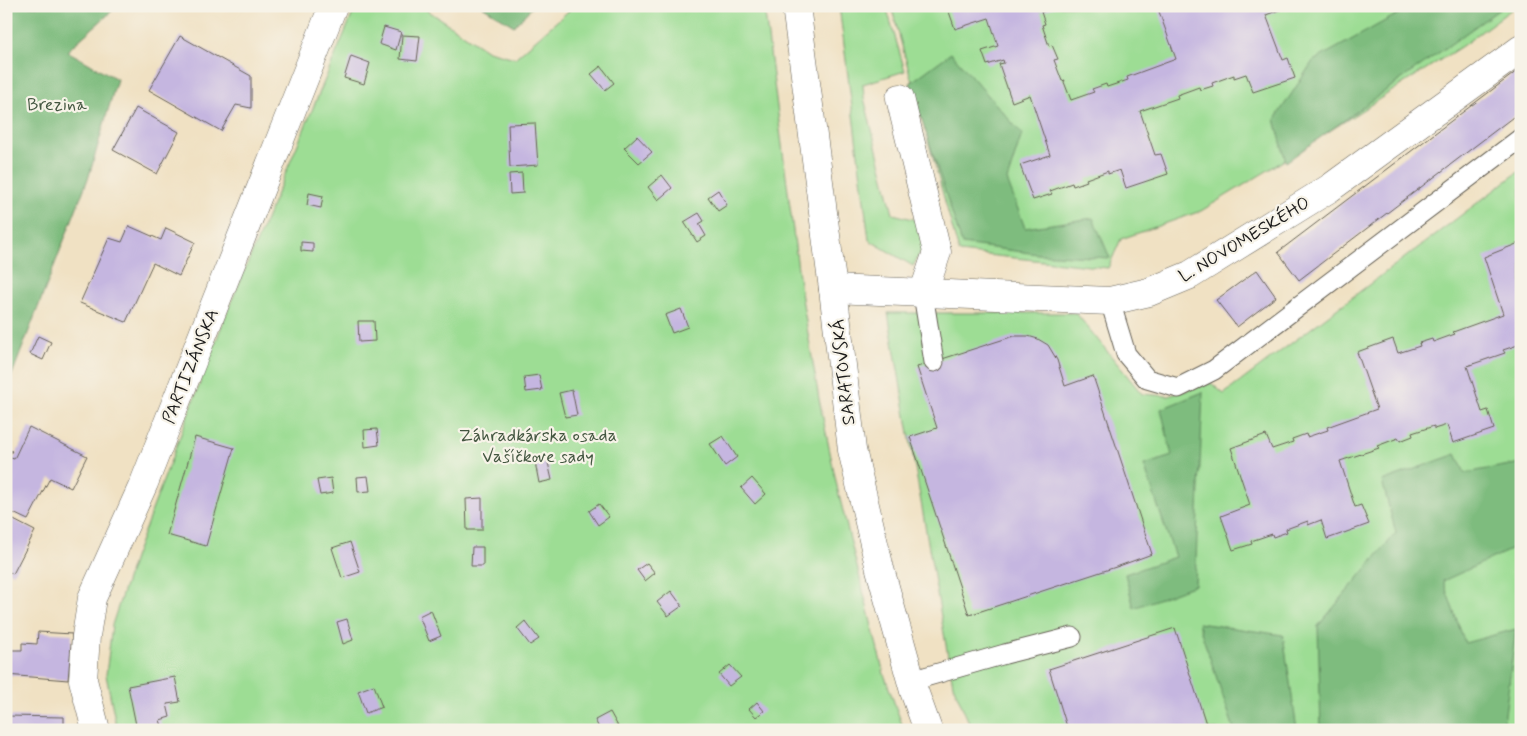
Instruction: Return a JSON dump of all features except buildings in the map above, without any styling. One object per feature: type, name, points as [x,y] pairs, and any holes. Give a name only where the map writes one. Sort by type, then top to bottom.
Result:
[{"type":"street","name":"PARTIZÁNSKA","points":[[96,730],[83,680],[86,636],[92,598],[144,483],[332,6]]},
{"type":"street","name":"SARATOVSKÁ","points":[[796,6],[852,450],[880,569],[911,681],[928,730]]},
{"type":"street","name":"L. NOVOMESKÉHO","points":[[833,289],[1110,301],[1149,292],[1190,274],[1330,188],[1521,49]]},
{"type":"street","points":[[900,98],[938,252],[923,294]]},
{"type":"lane","points":[[1110,301],[1126,354],[1147,380],[1178,388],[1214,370],[1521,138]]},
{"type":"lane","points":[[923,294],[934,362]]},
{"type":"lane","points":[[911,681],[1072,637]]},
{"type":"green space","name":"Brezina","points":[[6,6],[115,6],[111,12],[67,51],[117,79],[89,176],[6,390]]},
{"type":"green space","name":"Záhradkárska osada Vašíčkove sady","points":[[356,6],[421,6],[488,51],[515,58],[574,6],[764,6],[801,292],[819,399],[838,491],[884,674],[904,730],[117,730],[106,675],[112,625],[134,558],[227,312]]},
{"type":"green space","points":[[482,6],[533,6],[514,26]]},
{"type":"green space","points":[[839,6],[886,6],[905,71],[863,84],[864,98],[893,214],[936,225],[913,266],[869,240]]},
{"type":"green space","points":[[891,6],[1516,6],[1462,46],[1275,166],[1201,211],[1121,239],[1108,268],[959,252]]},
{"type":"green space","points":[[1412,6],[1504,6],[1286,162],[1275,119],[1313,61]]},
{"type":"green space","points":[[951,53],[1022,134],[1007,180],[1025,228],[1093,218],[1110,258],[1038,254],[962,244],[910,83]]},
{"type":"green space","points":[[1521,170],[1521,730],[972,730],[953,685],[888,313],[1076,313],[1142,394],[1168,396],[1211,383],[1224,394]]},
{"type":"green space","points":[[1203,392],[1195,585],[1134,608],[1125,574],[1175,557],[1144,465],[1172,456],[1161,409]]},
{"type":"green space","points":[[1456,454],[1465,473],[1521,463],[1521,545],[1443,581],[1465,643],[1516,629],[1503,730],[1321,730],[1318,626],[1396,533],[1382,481]]},
{"type":"green space","points":[[1198,623],[1283,635],[1297,730],[1234,729]]}]
